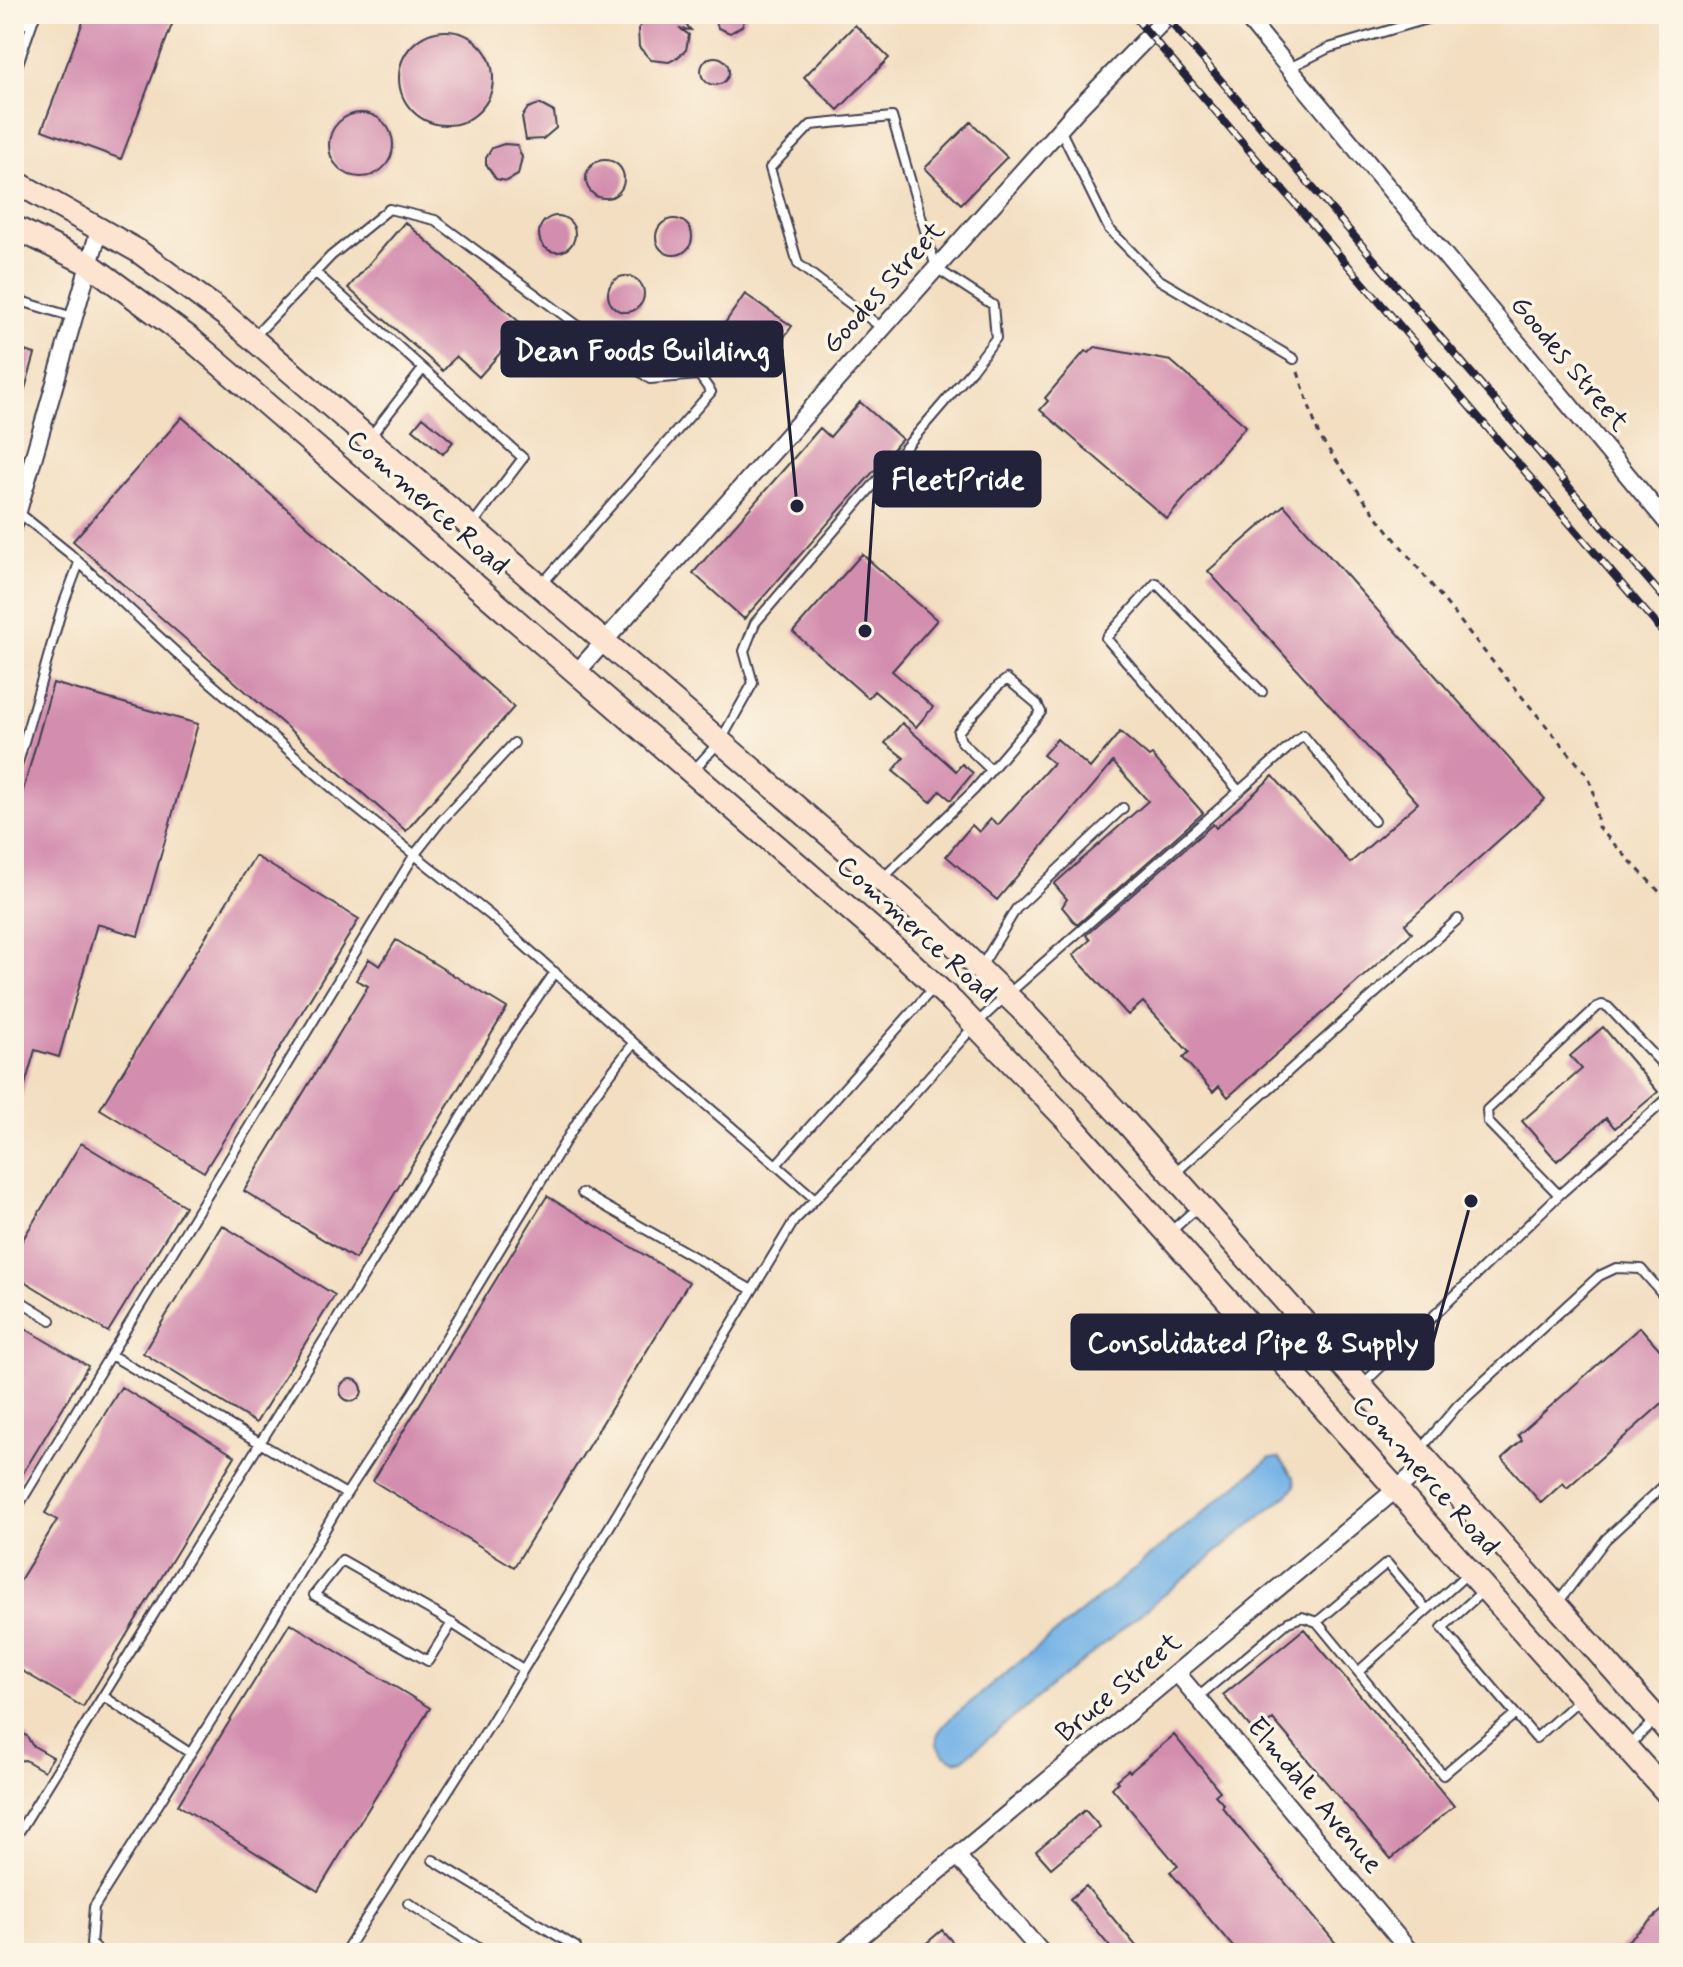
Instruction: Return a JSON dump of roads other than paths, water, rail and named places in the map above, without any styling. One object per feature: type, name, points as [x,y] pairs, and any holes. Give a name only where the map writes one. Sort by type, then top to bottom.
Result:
[{"type":"main road","name":"Commerce Road","points":[[14,181],[100,227],[168,271],[253,338],[721,740],[980,968],[1071,1061],[1556,1605],[1665,1719]]},
{"type":"main road","name":"Commerce Road","points":[[14,227],[89,264],[192,340],[935,986],[1043,1094],[1669,1795]]},
{"type":"street","name":"Goodes Street","points":[[577,672],[1060,129],[1170,14]]},
{"type":"street","name":"Goodes Street","points":[[1244,14],[1669,525]]},
{"type":"street","points":[[16,518],[100,227]]},
{"type":"street","name":"Bruce Street","points":[[841,1953],[1396,1489],[1425,1456]]},
{"type":"street","name":"Elmdale Avenue","points":[[1177,1673],[1411,1953]]},
{"type":"street","points":[[958,1857],[1042,1953]]},
{"type":"lane","points":[[1289,68],[1329,48],[1444,14]]},
{"type":"lane","points":[[14,30],[35,16]]},
{"type":"lane","points":[[14,75],[35,16]]},
{"type":"lane","points":[[692,772],[721,740],[753,683],[744,651],[755,623],[996,338],[993,305],[936,268],[892,117],[811,125],[770,168],[798,264],[882,328]]},
{"type":"lane","points":[[1060,129],[1109,229],[1158,279],[1294,359]]},
{"type":"lane","points":[[253,338],[331,256],[389,209],[435,220],[650,379],[699,375],[711,392],[541,585]]},
{"type":"lane","points":[[316,273],[523,458],[472,525]]},
{"type":"lane","points":[[14,299],[73,317]]},
{"type":"lane","points":[[370,437],[423,369]]},
{"type":"lane","points":[[16,518],[79,563],[181,657],[346,800],[490,915],[815,1199]]},
{"type":"lane","points":[[14,777],[62,608],[79,563]]},
{"type":"lane","points":[[1239,791],[1106,638],[1156,583],[1262,692]]},
{"type":"lane","points":[[881,879],[991,770],[1041,712],[1037,704],[1007,679],[958,732],[961,741],[991,770]]},
{"type":"lane","points":[[344,1953],[523,1669],[794,1221],[876,1136],[975,1025],[1303,735],[1374,821]]},
{"type":"lane","points":[[14,1513],[415,854],[441,821],[514,743]]},
{"type":"lane","points":[[980,968],[1016,909],[1123,808]]},
{"type":"lane","points":[[1173,1175],[1458,919]]},
{"type":"lane","points":[[14,1840],[506,1043],[555,972]]},
{"type":"lane","points":[[776,1165],[935,986]]},
{"type":"lane","points":[[1559,1195],[1488,1122],[1487,1110],[1602,1005],[1608,1007],[1669,1071]]},
{"type":"lane","points":[[101,1953],[91,1944],[94,1907],[244,1668],[346,1494],[412,1394],[591,1099],[634,1043]]},
{"type":"lane","points":[[1362,1386],[1559,1195],[1669,1097]]},
{"type":"lane","points":[[582,1193],[752,1290]]},
{"type":"lane","points":[[1169,1233],[1200,1205]]},
{"type":"lane","points":[[1425,1456],[1457,1406],[1599,1276],[1616,1268],[1641,1269],[1669,1301]]},
{"type":"lane","points":[[14,1297],[51,1320]]},
{"type":"lane","points":[[111,1355],[346,1494]]},
{"type":"lane","points":[[1556,1605],[1606,1539],[1669,1481]]},
{"type":"lane","points":[[452,1623],[428,1661],[314,1595],[342,1560],[452,1623],[523,1669]]},
{"type":"lane","points":[[1317,1622],[1387,1563],[1427,1610]]},
{"type":"lane","points":[[1359,1671],[1470,1571]]},
{"type":"lane","points":[[1485,1589],[1442,1628],[1536,1738],[1582,1698]]},
{"type":"lane","points":[[1198,1697],[1288,1622],[1302,1617],[1317,1622],[1443,1775],[1515,1714]]},
{"type":"lane","points":[[103,1696],[190,1753]]},
{"type":"lane","points":[[1626,1747],[1665,1719]]},
{"type":"lane","points":[[433,1860],[576,1947],[575,1953]]},
{"type":"lane","points":[[408,1903],[487,1953]]},
{"type":"water","points":[[1270,1458],[1279,1458],[1294,1478],[1295,1486],[1289,1493],[963,1759],[955,1761],[942,1752],[937,1737],[950,1719]]},
{"type":"railway","points":[[1132,14],[1669,639]]},
{"type":"railway","points":[[1164,14],[1669,604]]},
{"type":"place","name":"Dean Foods Building","points":[[797,506]]},
{"type":"place","name":"FleetPride","points":[[865,631]]},
{"type":"place","name":"Consolidated Pipe & Supply","points":[[1471,1201]]}]
